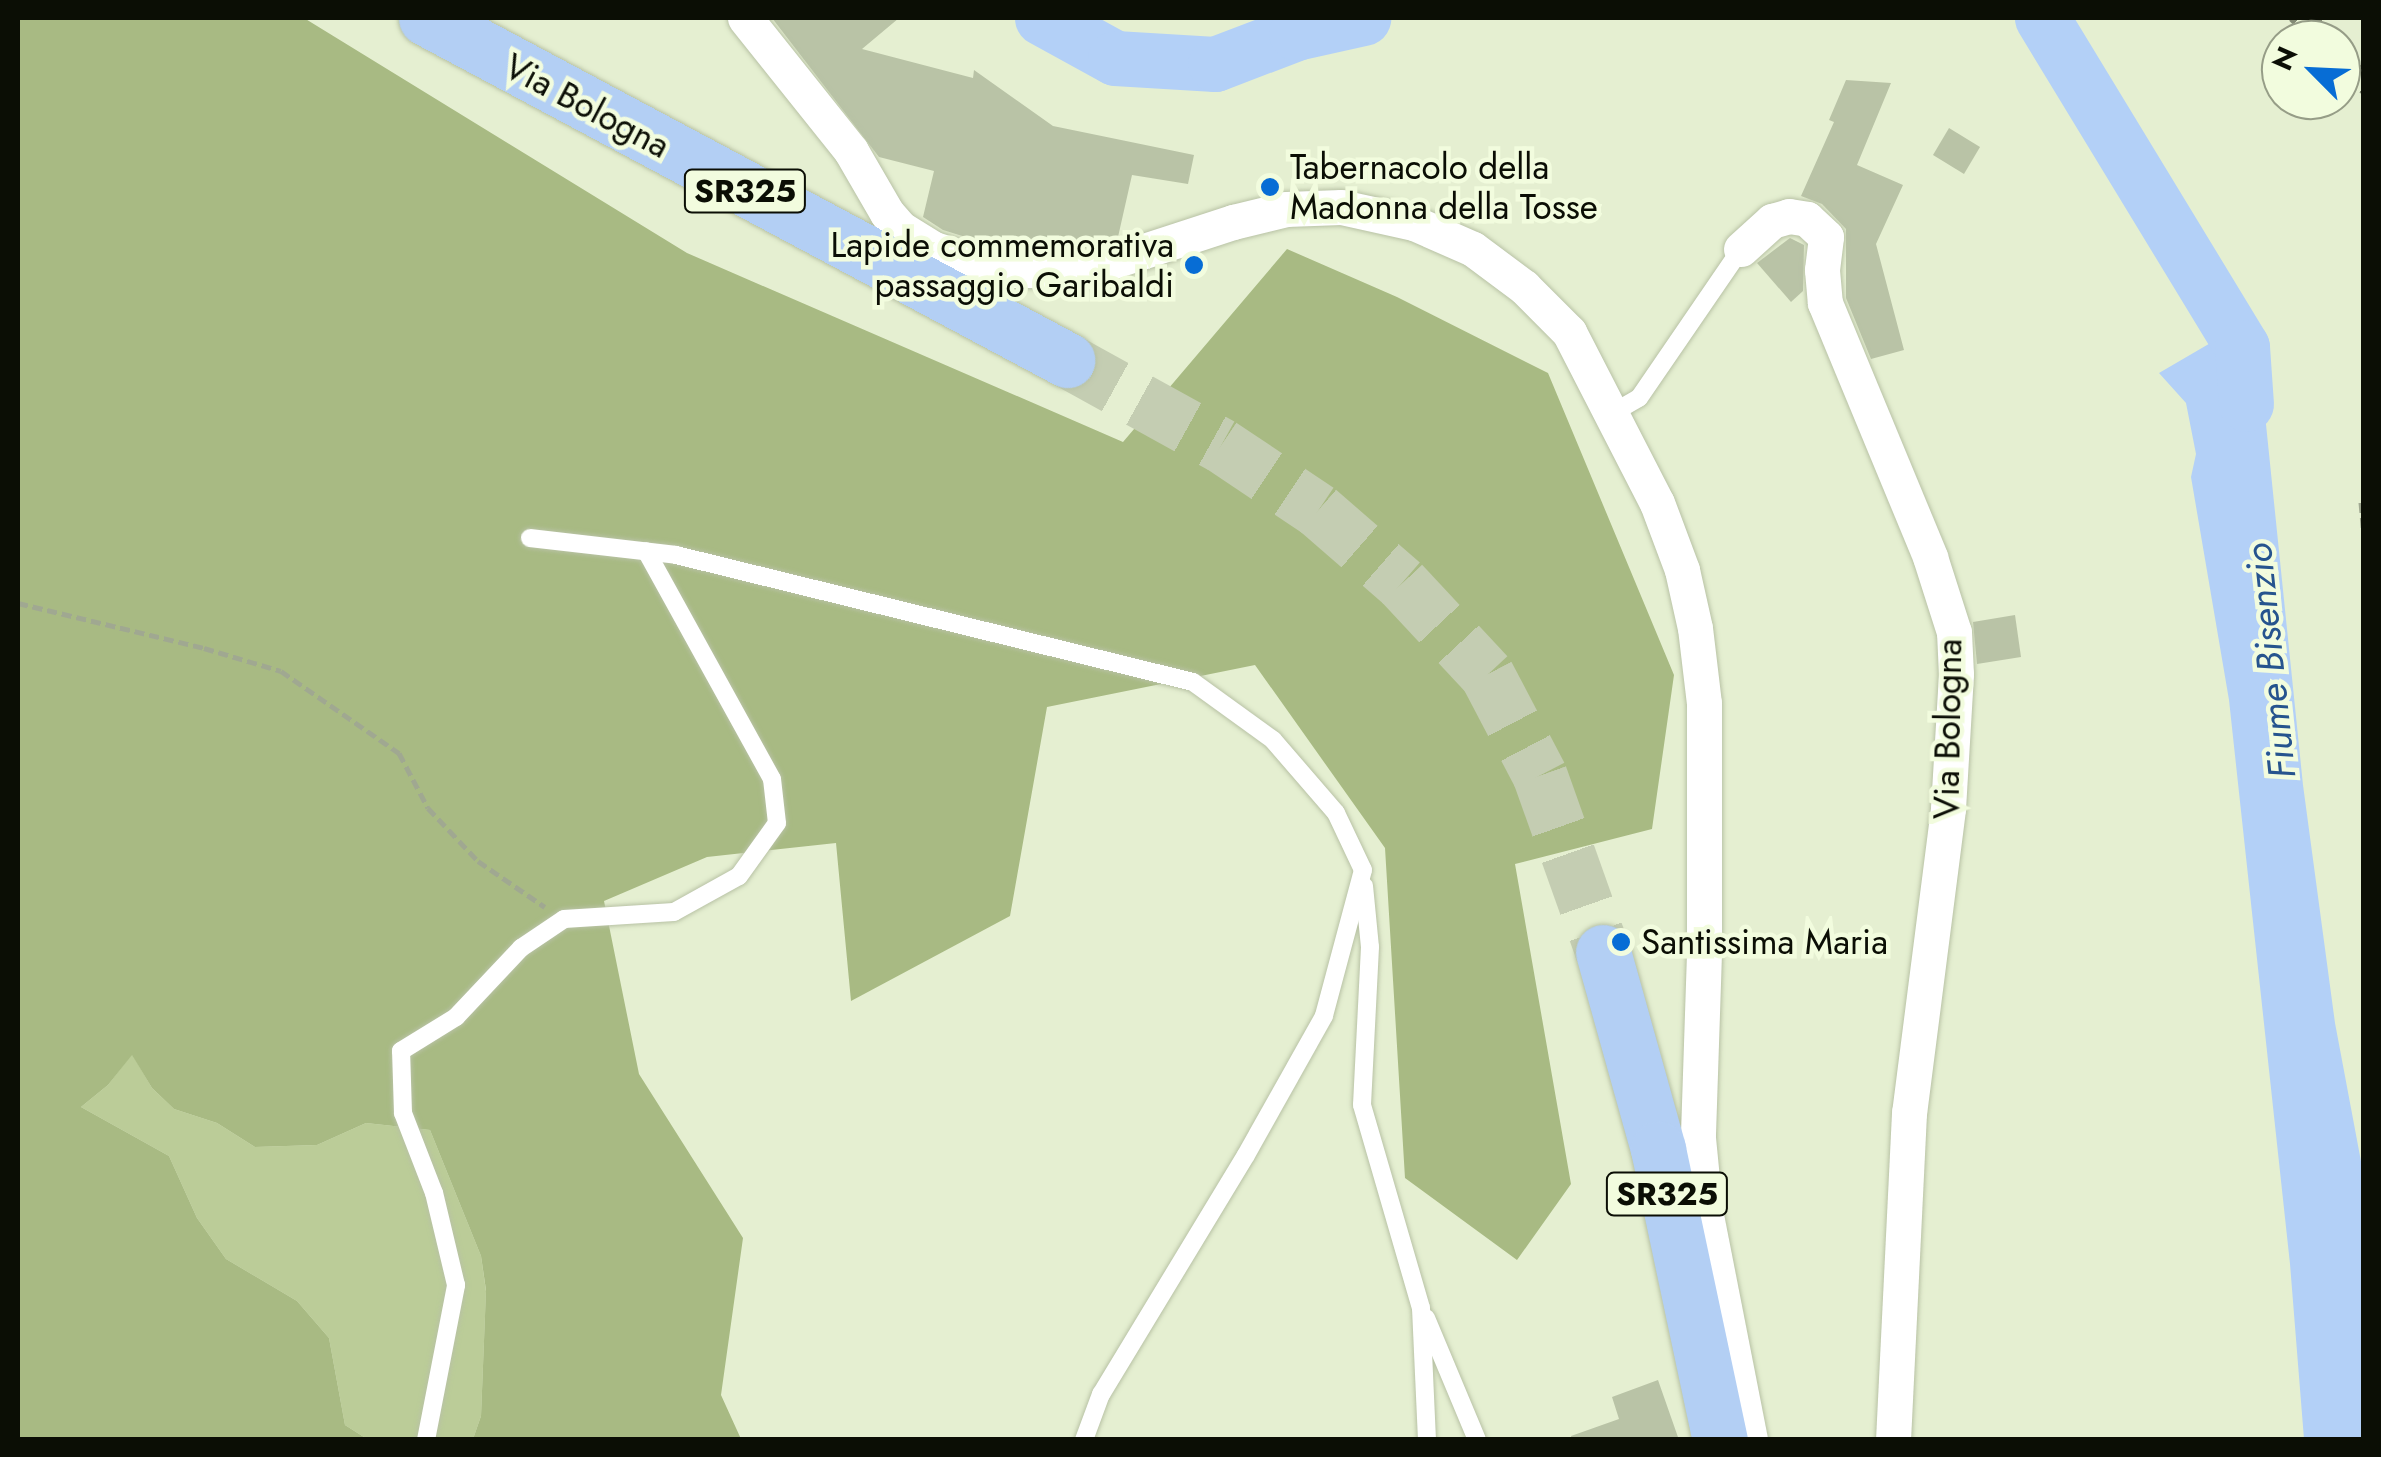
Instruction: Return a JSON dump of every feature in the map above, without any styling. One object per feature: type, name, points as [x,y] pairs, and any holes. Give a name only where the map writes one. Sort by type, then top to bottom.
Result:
[{"type":"main road","name":"Via Bologna","points":[[426,18],[1067,360]]},
{"type":"main road","name":"SR325","points":[[1603,952],[1658,1149],[1720,1440]]},
{"type":"street","points":[[744,18],[851,151],[900,228],[934,249],[971,262],[1032,273],[1086,270],[1286,209],[1342,207],[1414,223],[1473,249],[1524,287],[1569,332],[1658,503],[1682,570],[1696,628],[1704,722],[1698,1138],[1705,1210],[1750,1440]]},
{"type":"street","name":"Via Bologna","points":[[1741,249],[1772,222],[1789,216],[1807,219],[1826,237],[1822,270],[1825,302],[1930,557],[1954,632],[1956,674],[1948,809],[1910,1113],[1894,1440]]},
{"type":"lane","name":"Via Bologna","points":[[1612,414],[1639,398],[1741,249]]},
{"type":"lane","points":[[530,538],[676,554],[1193,682],[1273,740],[1336,813],[1363,870],[1370,946],[1362,1105],[1422,1308],[1477,1440]]},
{"type":"lane","points":[[426,1440],[456,1286],[434,1193],[403,1113],[401,1051],[456,1017],[520,948],[564,919],[674,912],[739,876],[778,823],[772,779],[646,551]]},
{"type":"lane","points":[[1084,1440],[1101,1394],[1324,1016],[1363,870]]},
{"type":"lane","points":[[1422,1308],[1427,1440]]},
{"type":"path","points":[[2361,502],[2364,538]]},
{"type":"path","points":[[18,603],[281,671],[399,753],[428,808],[478,861],[564,919]]},
{"type":"green space","points":[[18,18],[304,18],[687,253],[1123,442],[1287,249],[1397,297],[1548,373],[1674,675],[1652,829],[1515,864],[1571,1184],[1517,1260],[1405,1178],[1385,848],[1255,665],[1047,707],[1010,916],[851,1001],[836,843],[707,857],[604,901],[639,1074],[743,1238],[721,1395],[741,1439],[473,1439],[481,1416],[486,1290],[481,1256],[430,1130],[366,1123],[317,1145],[255,1147],[217,1123],[174,1109],[152,1088],[132,1055],[108,1085],[81,1107],[169,1156],[197,1218],[226,1259],[297,1301],[329,1338],[345,1425],[367,1439],[18,1439]]},
{"type":"green space","points":[[132,1054],[152,1088],[174,1109],[217,1123],[255,1147],[317,1145],[366,1123],[430,1130],[481,1256],[486,1291],[481,1416],[473,1439],[367,1439],[345,1425],[329,1338],[297,1301],[226,1259],[197,1218],[169,1156],[81,1107],[108,1085]]},
{"type":"water","points":[[2255,317],[2303,785],[2335,1023],[2363,1172],[2363,1439],[2304,1439],[2290,1264],[2229,700],[2191,477],[2196,454],[2186,403],[2159,373]]},
{"type":"building","points":[[772,18],[899,18],[862,49],[973,78],[974,70],[1053,126],[1194,155],[1188,184],[1132,175],[1118,237],[1083,249],[1004,249],[943,230],[923,217],[934,171],[879,157]]},
{"type":"building","points":[[1846,80],[1891,83],[1857,165],[1903,185],[1876,244],[1904,350],[1871,359],[1846,298],[1846,229],[1822,204],[1801,196],[1834,122],[1829,120]]},
{"type":"building","points":[[1949,128],[1980,147],[1964,174],[1933,155]]},
{"type":"building","points":[[1790,238],[1804,245],[1803,291],[1791,302],[1757,263]]},
{"type":"building","points":[[2015,615],[2021,657],[1977,664],[1973,622]]},
{"type":"building","points":[[1658,1380],[1679,1440],[1572,1440],[1571,1436],[1619,1419],[1612,1397]]},
{"type":"waterway","name":"Fiume Bisenzio","points":[[1042,18],[1115,58],[1215,64],[1296,33],[1363,18]]},
{"type":"waterway","name":"Fiume Bisenzio","points":[[2042,18],[2242,347],[2246,404]]},
{"type":"tunnel","points":[[1067,360],[1221,445],[1318,510],[1402,583],[1487,674],[1540,775],[1603,952]]},
{"type":"railway","points":[[2361,62],[2364,65]]},
{"type":"railway","points":[[2361,88],[2364,91]]},
{"type":"place","name":"Tabernacolo della Madonna della Tosse","points":[[1270,187]]},
{"type":"place","name":"Lapide commemorativa passaggio Garibaldi","points":[[1194,265]]},
{"type":"place","name":"Santissima Maria","points":[[1621,942]]}]
